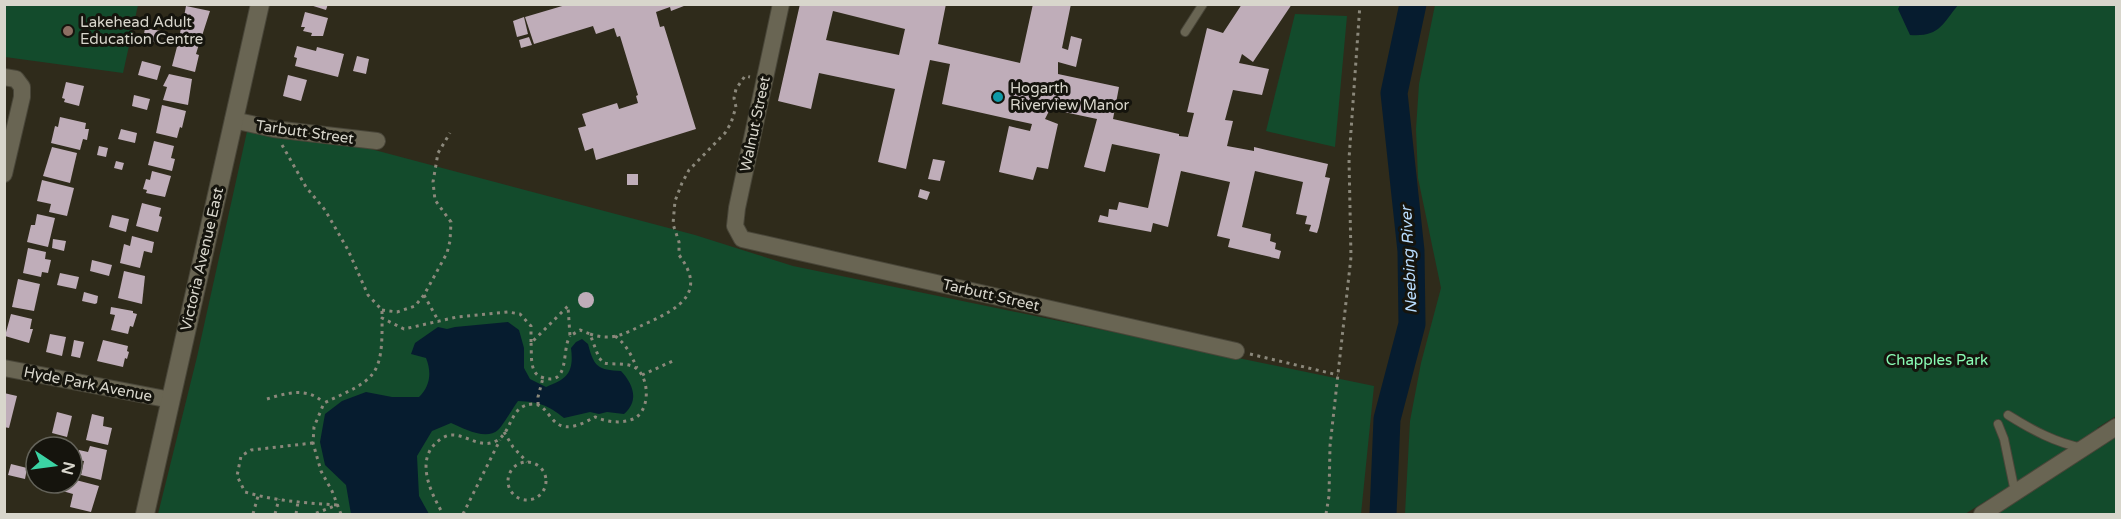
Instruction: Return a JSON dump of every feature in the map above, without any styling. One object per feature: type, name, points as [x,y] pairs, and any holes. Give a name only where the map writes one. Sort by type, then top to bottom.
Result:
[{"type":"street","name":"Victoria Avenue East","points":[[147,513],[260,4]]},
{"type":"street","name":"Walnut Street","points":[[746,240],[742,239],[735,226],[737,208],[782,4]]},
{"type":"street","points":[[4,174],[22,97],[22,87],[10,78]]},
{"type":"street","name":"Tarbutt Street","points":[[233,120],[274,129],[377,141]]},
{"type":"street","name":"Tarbutt Street","points":[[746,240],[1236,351]]},
{"type":"street","name":"Hyde Park Avenue","points":[[4,368],[171,400]]},
{"type":"street","points":[[1982,514],[2116,427]]},
{"type":"lane","points":[[1185,32],[1203,4]]},
{"type":"lane","points":[[2008,415],[2051,439],[2083,448]]},
{"type":"lane","points":[[1998,424],[2004,439],[2015,492]]},
{"type":"path","points":[[1326,514],[1329,496],[1330,446],[1352,257],[1349,159],[1360,4]]},
{"type":"path","points":[[570,336],[580,330],[605,339],[615,336],[671,312],[686,297],[691,281],[678,255],[680,242],[673,224],[675,201],[689,170],[725,133],[736,107],[736,89],[742,78],[745,76],[765,80]]},
{"type":"path","points":[[274,129],[306,187],[325,210],[348,250],[368,295],[382,310],[397,312],[415,306],[424,295],[447,253],[451,222],[435,200],[433,182],[438,153],[450,133]]},
{"type":"path","points":[[424,295],[440,322]]},
{"type":"path","points":[[382,318],[404,329],[467,316],[508,312],[520,314],[531,326],[531,343],[534,373],[543,378],[555,377],[563,370],[566,345],[570,336],[568,306],[531,343]]},
{"type":"path","points":[[340,514],[332,490],[321,471],[313,443],[314,427],[324,403],[369,380],[377,367],[382,346],[382,310]]},
{"type":"path","points":[[590,334],[599,358],[604,363],[629,365],[637,369]]},
{"type":"path","points":[[463,514],[516,411],[531,404],[538,405],[544,409],[551,420],[565,427],[575,426],[595,417],[607,422],[634,419],[640,414],[646,397],[646,383],[625,343],[615,336]]},
{"type":"path","points":[[1236,351],[1338,375]]},
{"type":"path","points":[[642,375],[675,360]]},
{"type":"path","points":[[538,405],[537,398],[543,378]]},
{"type":"path","points":[[267,399],[285,394],[308,392],[316,395],[324,403]]},
{"type":"path","points":[[504,432],[513,447],[527,462],[542,470],[545,481],[542,492],[526,500],[514,495],[508,484],[511,471],[520,463],[527,462]]},
{"type":"path","points":[[443,514],[430,490],[426,469],[430,449],[453,435],[488,444],[501,438]]},
{"type":"path","points":[[313,443],[251,450],[241,456],[237,476],[245,492],[258,496],[337,505]]},
{"type":"path","points":[[253,514],[258,496]]},
{"type":"path","points":[[275,514],[279,499]]},
{"type":"path","points":[[296,514],[298,502]]},
{"type":"path","points":[[314,514],[337,505]]},
{"type":"green space","name":"Lakehead Adult Education Centre","points":[[5,4],[138,5],[123,73],[5,57]]},
{"type":"green space","name":"Chapples Park","points":[[1435,5],[2116,5],[2116,416],[2097,428],[2106,437],[2116,429],[2116,514],[1991,514],[2005,489],[1965,514],[1405,514],[1410,421],[1421,363],[1441,288],[1418,178],[1416,129],[1419,84]]},
{"type":"green space","points":[[1295,14],[1347,16],[1335,147],[1266,131]]},
{"type":"green space","points":[[248,127],[367,148],[695,235],[793,266],[1374,386],[1361,514],[158,514],[197,357]]},
{"type":"water","points":[[1900,4],[1958,5],[1934,32],[1910,35],[1898,9]]},
{"type":"water","points":[[508,322],[519,330],[524,348],[524,368],[530,379],[546,387],[560,381],[570,369],[571,348],[582,339],[588,344],[592,358],[598,366],[607,370],[621,371],[625,376],[633,393],[629,409],[624,414],[590,412],[564,418],[543,405],[518,401],[500,428],[493,433],[474,433],[451,423],[432,431],[417,456],[419,496],[429,514],[351,514],[346,485],[325,465],[320,442],[325,414],[342,401],[366,392],[392,397],[419,397],[428,384],[429,369],[426,358],[411,354],[415,343],[438,327],[447,329]]},
{"type":"building","points":[[307,4],[328,4],[326,10]]},
{"type":"building","points":[[569,4],[689,4],[671,11],[670,7],[656,12],[660,27],[664,26],[696,129],[596,160],[593,148],[585,151],[578,128],[586,126],[582,114],[617,103],[619,109],[638,103],[636,96],[638,95],[620,36],[617,37],[614,28],[596,34],[593,26],[534,44],[525,17]]},
{"type":"building","points":[[800,4],[946,4],[938,44],[1020,63],[1033,4],[1071,4],[1062,48],[1068,50],[1071,36],[1082,39],[1076,67],[1058,62],[1058,74],[1119,87],[1113,119],[1188,137],[1194,113],[1187,112],[1207,28],[1223,33],[1242,4],[1292,4],[1253,62],[1242,54],[1239,63],[1269,69],[1262,95],[1233,90],[1225,120],[1233,121],[1227,146],[1254,151],[1254,147],[1328,164],[1325,177],[1330,178],[1317,233],[1309,231],[1311,225],[1305,224],[1307,216],[1296,214],[1303,182],[1255,171],[1242,227],[1271,234],[1270,241],[1276,243],[1275,249],[1281,251],[1279,259],[1228,247],[1230,239],[1217,236],[1230,182],[1181,171],[1168,227],[1153,223],[1151,232],[1098,222],[1100,215],[1108,217],[1109,209],[1117,210],[1119,202],[1148,208],[1160,154],[1112,144],[1105,172],[1084,167],[1097,119],[1050,109],[1045,119],[1058,124],[1048,169],[1037,167],[1033,180],[999,172],[1009,126],[1030,131],[1032,124],[942,104],[950,64],[930,60],[906,169],[878,162],[895,89],[819,73],[811,109],[778,101]],"holes":[[[833,11],[905,29],[899,55],[826,40]]]},
{"type":"building","points":[[186,6],[210,11],[201,39],[180,34],[179,21],[183,22]]},
{"type":"building","points":[[305,12],[328,18],[323,36],[311,36],[312,33],[303,31],[305,27],[301,27]]},
{"type":"building","points":[[524,17],[528,34],[517,37],[513,21]]},
{"type":"building","points":[[145,28],[161,31],[158,43],[143,40]]},
{"type":"building","points":[[529,37],[532,45],[521,48],[519,40]]},
{"type":"building","points":[[179,39],[199,44],[195,72],[172,66]]},
{"type":"building","points":[[297,46],[316,51],[317,47],[344,54],[338,77],[295,66],[297,58],[294,57]]},
{"type":"building","points":[[357,56],[369,59],[366,74],[353,71]]},
{"type":"building","points":[[142,61],[161,66],[157,80],[138,75]]},
{"type":"building","points":[[169,74],[192,79],[188,105],[163,100],[167,87],[163,86]]},
{"type":"building","points":[[288,75],[307,80],[301,101],[283,96]]},
{"type":"building","points":[[66,82],[84,86],[79,106],[64,102],[65,99],[62,98]]},
{"type":"building","points":[[134,95],[150,99],[147,110],[132,106]]},
{"type":"building","points":[[162,105],[186,111],[177,138],[156,133]]},
{"type":"building","points":[[60,117],[86,123],[85,129],[89,129],[87,140],[83,139],[80,150],[51,143]]},
{"type":"building","points":[[121,129],[137,133],[135,143],[118,139]]},
{"type":"building","points":[[154,141],[174,146],[171,158],[175,159],[172,171],[148,165]]},
{"type":"building","points":[[99,146],[108,148],[106,157],[97,155]]},
{"type":"building","points":[[52,147],[77,153],[70,183],[43,176]]},
{"type":"building","points":[[933,159],[945,161],[940,181],[928,179]]},
{"type":"building","points":[[116,161],[124,163],[122,170],[114,168]]},
{"type":"building","points":[[152,171],[171,176],[165,197],[146,193],[147,190],[143,189],[146,179],[150,180]]},
{"type":"building","points":[[627,174],[638,174],[638,185],[627,185]]},
{"type":"building","points":[[42,180],[74,188],[67,216],[49,212],[51,204],[37,201]]},
{"type":"building","points":[[920,189],[930,192],[927,200],[918,197]]},
{"type":"building","points":[[142,203],[161,208],[159,216],[162,217],[158,232],[136,226]]},
{"type":"building","points":[[37,214],[55,218],[48,247],[27,242],[31,225],[35,225]]},
{"type":"building","points":[[112,215],[129,219],[126,232],[109,227]]},
{"type":"building","points":[[132,236],[154,242],[152,253],[144,251],[140,268],[120,263],[124,244],[130,246]]},
{"type":"building","points":[[53,239],[66,241],[64,251],[52,248]]},
{"type":"building","points":[[28,248],[46,252],[45,259],[51,260],[48,273],[42,272],[41,277],[23,273]]},
{"type":"building","points":[[92,260],[112,265],[109,276],[90,271]]},
{"type":"building","points":[[124,271],[145,276],[142,304],[118,298]]},
{"type":"building","points":[[60,273],[79,277],[76,289],[57,285]]},
{"type":"building","points":[[18,279],[40,284],[34,311],[12,307]]},
{"type":"building","points":[[84,292],[98,296],[97,303],[82,301]]},
{"type":"building","points":[[586,292],[594,300],[586,308],[578,300]]},
{"type":"building","points":[[111,307],[133,311],[137,314],[128,334],[111,330],[115,315],[110,314]]},
{"type":"building","points":[[11,314],[32,319],[30,329],[33,329],[29,343],[5,336]]},
{"type":"building","points":[[50,334],[66,337],[62,356],[46,352]]},
{"type":"building","points":[[74,340],[84,342],[80,358],[71,356]]},
{"type":"building","points":[[103,340],[128,346],[127,351],[129,352],[123,367],[97,361]]},
{"type":"building","points":[[4,393],[17,396],[9,428],[4,427]]},
{"type":"building","points":[[57,412],[72,416],[67,435],[52,433]]},
{"type":"building","points":[[92,414],[104,417],[103,426],[112,428],[108,445],[86,440]]},
{"type":"building","points":[[90,446],[107,450],[101,480],[84,476],[84,451],[88,452]]},
{"type":"building","points":[[11,464],[24,467],[24,479],[8,475]]},
{"type":"building","points":[[84,482],[99,486],[91,512],[70,507],[73,495],[84,495]]},
{"type":"waterway","name":"Neebing River","points":[[1383,514],[1387,419],[1412,324],[1411,251],[1394,93],[1413,4]]},
{"type":"place","name":"Lakehead Adult Education Centre","points":[[68,31]]},
{"type":"place","name":"Hogarth Riverview Manor","points":[[998,97]]}]
